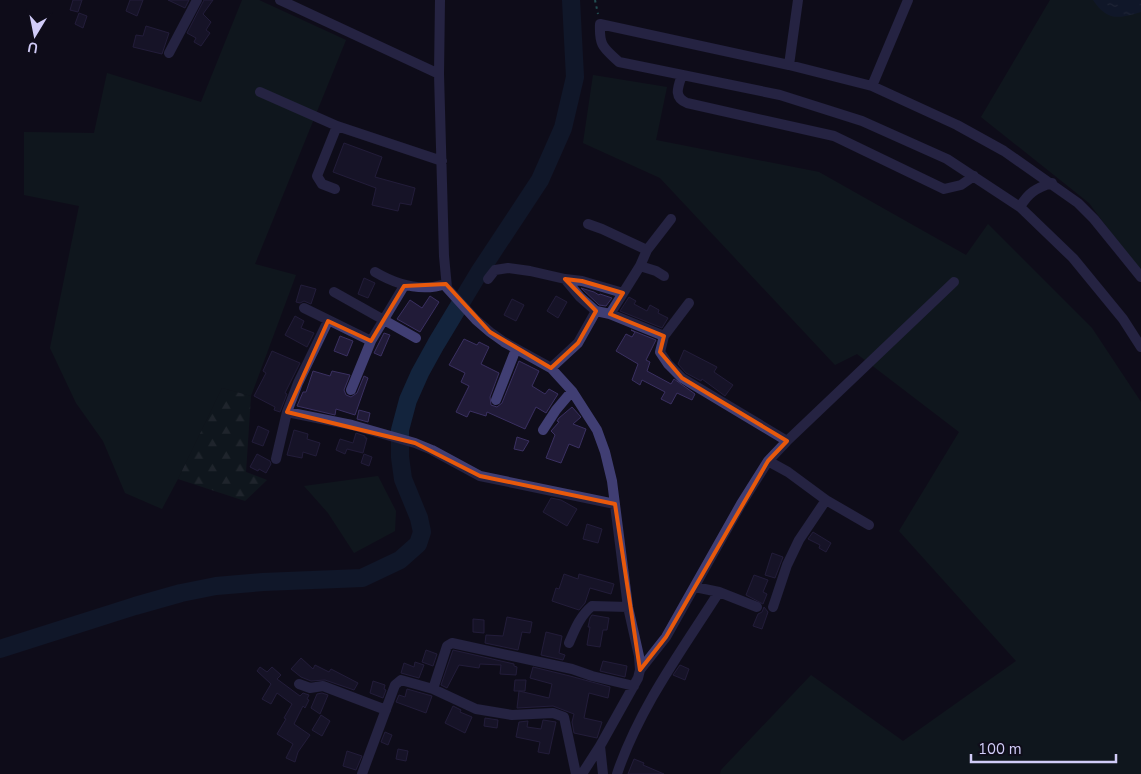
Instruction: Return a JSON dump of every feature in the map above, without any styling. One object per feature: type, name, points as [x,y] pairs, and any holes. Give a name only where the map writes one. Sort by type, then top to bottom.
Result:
[{"type":"street","points":[[169,53],[197,0]]},
{"type":"street","points":[[280,0],[298,4],[439,74]]},
{"type":"street","points":[[440,0],[439,74],[446,286],[468,312],[490,332],[516,349],[552,368],[572,391],[596,430],[605,452],[612,481],[628,607],[639,656],[640,670],[634,686],[582,774]]},
{"type":"street","points":[[789,65],[798,0]]},
{"type":"street","points":[[872,86],[908,0]]},
{"type":"street","points":[[1141,277],[1094,219],[1078,203],[1004,151],[957,125],[872,86],[789,65],[600,24],[599,36],[602,46],[619,62],[780,95],[862,121],[947,159],[1020,207],[1073,258],[1123,319],[1141,347]]},
{"type":"street","points":[[682,75],[677,90],[677,96],[681,101],[834,136],[944,189],[960,185],[974,176]]},
{"type":"street","points":[[260,92],[337,126],[442,161]]},
{"type":"street","points":[[335,190],[322,184],[317,176],[337,126]]},
{"type":"street","points":[[1020,207],[1027,195],[1038,187],[1052,183]]},
{"type":"street","points":[[610,314],[640,266],[646,250],[671,220]]},
{"type":"street","points":[[588,224],[646,250]]},
{"type":"street","points":[[640,266],[656,271],[664,276]]},
{"type":"street","points":[[488,279],[495,270],[508,268],[582,281],[623,293]]},
{"type":"street","points":[[376,272],[404,286],[446,286]]},
{"type":"street","points":[[565,279],[580,297],[596,310],[664,336]]},
{"type":"street","points":[[617,774],[642,714],[706,589],[741,504],[787,441],[954,282]]},
{"type":"street","points":[[351,390],[371,340],[404,286]]},
{"type":"street","points":[[334,292],[416,338]]},
{"type":"street","points":[[689,303],[664,336],[660,352],[668,364],[682,378],[787,441]]},
{"type":"street","points":[[304,308],[371,340]]},
{"type":"street","points":[[552,368],[578,343],[596,310]]},
{"type":"street","points":[[276,460],[288,412],[298,383],[328,321]]},
{"type":"street","points":[[496,400],[516,349]]},
{"type":"street","points":[[543,430],[556,410],[572,391]]},
{"type":"street","points":[[288,412],[352,425],[414,443],[432,450],[480,476],[615,504]]},
{"type":"street","points":[[772,462],[826,500],[869,524]]},
{"type":"street","points":[[773,607],[787,565],[799,540],[826,500]]},
{"type":"street","points":[[706,589],[757,606]]},
{"type":"street","points":[[640,670],[706,589]]},
{"type":"street","points":[[568,643],[585,612],[592,606],[628,607]]},
{"type":"street","points":[[433,689],[448,643],[572,669],[634,686]]},
{"type":"street","points":[[362,774],[395,685],[399,681],[404,680],[433,689],[476,709],[512,715],[553,713],[564,717],[576,774]]},
{"type":"street","points":[[299,684],[310,688],[323,686],[386,710]]},
{"type":"street","points":[[600,746],[603,774]]},
{"type":"path","points":[[595,0],[600,24]]},
{"type":"highlighted area","points":[[565,279],[582,281],[623,293],[610,314],[664,336],[660,352],[682,378],[787,441],[768,461],[666,637],[640,670],[615,504],[480,476],[415,443],[287,412],[328,321],[371,341],[404,286],[446,284],[490,332],[551,368],[578,343],[596,311]]},
{"type":"green space","points":[[242,0],[259,0],[346,40],[255,264],[296,275],[251,396],[222,388],[162,509],[125,493],[103,441],[76,403],[50,348],[79,206],[24,195],[24,132],[94,133],[107,73],[201,102]]},
{"type":"green space","points":[[1050,0],[1141,0],[1141,273],[1089,203],[981,117]]},
{"type":"green space","points":[[593,75],[667,87],[656,140],[819,172],[966,255],[988,224],[1092,328],[1141,402],[1141,774],[720,774],[721,770],[811,675],[903,741],[1016,661],[899,531],[959,432],[857,354],[835,365],[660,178],[583,143]]},
{"type":"green space","points":[[222,388],[251,396],[246,472],[267,480],[245,501],[178,479]]},
{"type":"green space","points":[[378,476],[396,511],[395,531],[354,553],[328,513],[304,486]]},
{"type":"water","points":[[1093,0],[1141,0],[1141,12],[1119,17],[1108,15]]},
{"type":"building","points":[[73,0],[82,0],[78,12],[70,10]]},
{"type":"building","points":[[130,0],[143,0],[137,16],[126,11]]},
{"type":"building","points":[[168,0],[189,0],[185,8]]},
{"type":"building","points":[[204,0],[213,0],[203,14],[211,22],[206,30],[210,33],[201,46],[194,42],[196,38],[187,33]]},
{"type":"building","points":[[79,13],[87,16],[83,28],[75,24]]},
{"type":"building","points":[[146,26],[169,33],[162,54],[133,47],[136,35],[143,36]]},
{"type":"building","points":[[344,143],[382,157],[375,177],[415,188],[411,205],[400,203],[398,211],[372,205],[376,188],[333,172]]},
{"type":"building","points":[[364,278],[375,283],[368,298],[358,294]]},
{"type":"building","points":[[301,285],[316,289],[311,304],[304,301],[296,302]]},
{"type":"building","points":[[581,288],[612,298],[606,306],[599,305]]},
{"type":"building","points":[[430,296],[439,302],[420,332],[397,319],[410,300],[422,308]]},
{"type":"building","points":[[556,296],[567,302],[558,318],[547,311]]},
{"type":"building","points":[[629,297],[636,301],[634,304],[647,311],[650,305],[659,310],[658,313],[668,318],[662,328],[620,311]]},
{"type":"building","points":[[512,299],[524,305],[516,321],[504,315]]},
{"type":"building","points":[[295,316],[304,321],[301,328],[314,333],[307,347],[285,335]]},
{"type":"building","points":[[631,330],[656,340],[646,360],[650,362],[647,371],[671,384],[674,379],[695,394],[692,400],[677,393],[671,404],[661,399],[665,392],[642,380],[640,385],[632,380],[638,364],[616,351],[626,334],[632,337],[635,332]]},
{"type":"building","points":[[384,333],[390,335],[381,356],[374,353]]},
{"type":"building","points":[[340,336],[353,341],[347,356],[334,351]]},
{"type":"building","points":[[464,339],[477,345],[479,342],[489,347],[481,364],[499,373],[490,397],[491,405],[497,407],[502,403],[519,361],[539,371],[532,386],[545,394],[549,389],[558,394],[546,413],[536,407],[525,429],[487,412],[486,416],[470,411],[467,417],[456,412],[469,386],[461,382],[465,373],[449,365]]},
{"type":"building","points":[[684,350],[717,367],[714,372],[733,385],[725,396],[702,379],[701,381],[686,373],[678,364]]},
{"type":"building","points":[[272,351],[300,363],[285,393],[287,394],[280,412],[274,410],[275,407],[254,396],[266,373],[263,371]]},
{"type":"building","points":[[313,371],[330,376],[332,371],[350,375],[344,390],[346,395],[351,397],[357,393],[364,376],[368,378],[355,415],[336,409],[335,415],[297,406],[303,392],[306,392]]},
{"type":"building","points":[[572,407],[581,417],[573,424],[586,429],[579,448],[569,444],[561,463],[546,458],[555,435],[551,431],[559,422],[557,421],[559,418]]},
{"type":"building","points":[[359,410],[370,413],[368,422],[357,419]]},
{"type":"building","points":[[258,426],[269,431],[263,446],[252,442]]},
{"type":"building","points":[[294,430],[308,434],[307,439],[320,443],[316,456],[303,452],[302,458],[287,455]]},
{"type":"building","points":[[356,433],[367,438],[363,453],[347,449],[345,454],[336,450],[340,439],[353,443]]},
{"type":"building","points":[[517,437],[529,441],[523,451],[514,449]]},
{"type":"building","points":[[257,454],[270,461],[271,464],[266,473],[250,467]]},
{"type":"building","points":[[364,454],[372,457],[369,466],[361,463]]},
{"type":"building","points":[[551,498],[561,500],[577,509],[567,526],[543,512]]},
{"type":"building","points":[[587,524],[602,529],[598,543],[583,539]]},
{"type":"building","points":[[813,532],[831,543],[826,552],[819,548],[820,545],[808,539]]},
{"type":"building","points":[[772,553],[783,557],[775,578],[765,575]]},
{"type":"building","points":[[564,574],[578,579],[579,574],[614,584],[611,594],[590,588],[585,603],[579,610],[552,601],[556,588],[559,589]]},
{"type":"building","points":[[754,575],[768,580],[763,592],[767,594],[763,604],[746,595]]},
{"type":"building","points":[[764,607],[768,612],[762,629],[753,626],[758,614],[762,612]]},
{"type":"building","points":[[592,615],[609,618],[607,630],[603,630],[600,647],[587,645],[590,627],[588,627]]},
{"type":"building","points":[[507,617],[532,622],[530,633],[522,632],[518,650],[485,643],[486,635],[503,636]]},
{"type":"building","points":[[473,619],[484,620],[484,633],[473,632]]},
{"type":"building","points":[[546,632],[562,636],[559,653],[565,655],[563,660],[541,655]]},
{"type":"building","points":[[426,650],[437,654],[433,666],[422,662]]},
{"type":"building","points":[[453,650],[514,664],[517,667],[516,675],[500,674],[501,665],[480,664],[479,668],[459,665],[447,688],[441,685]]},
{"type":"building","points":[[301,658],[313,669],[315,665],[329,672],[331,669],[358,683],[354,690],[325,680],[311,681],[301,677],[291,669]]},
{"type":"building","points":[[603,661],[627,666],[625,677],[600,671]]},
{"type":"building","points":[[415,662],[424,665],[419,678],[401,673],[404,663],[414,667]]},
{"type":"building","points":[[680,665],[689,669],[685,680],[673,675]]},
{"type":"building","points":[[260,667],[267,672],[272,667],[281,675],[277,679],[300,696],[303,693],[309,695],[305,708],[303,706],[294,724],[310,735],[298,752],[295,762],[286,758],[293,744],[277,734],[292,704],[277,693],[271,704],[262,699],[271,684],[257,671]]},
{"type":"building","points":[[533,667],[610,687],[608,698],[589,693],[584,718],[602,722],[597,738],[574,733],[572,722],[574,714],[553,706],[517,708],[519,691],[549,698],[552,684],[530,678]]},
{"type":"building","points":[[515,680],[526,680],[525,691],[514,691]]},
{"type":"building","points":[[373,681],[385,685],[384,689],[386,690],[383,698],[370,693]]},
{"type":"building","points":[[407,689],[432,696],[426,713],[396,702],[399,695],[405,697]]},
{"type":"building","points":[[317,694],[328,695],[320,714],[311,708]]},
{"type":"building","points":[[453,706],[461,710],[460,712],[472,717],[465,733],[445,723]]},
{"type":"building","points":[[321,715],[330,721],[322,736],[312,730]]},
{"type":"building","points":[[485,718],[498,720],[497,728],[484,726]]},
{"type":"building","points":[[543,720],[556,722],[549,754],[538,752],[540,742],[516,737],[519,722],[528,721],[527,727],[541,729]]},
{"type":"building","points":[[385,732],[392,735],[388,745],[381,742]]},
{"type":"building","points":[[398,749],[408,751],[406,761],[396,759]]},
{"type":"building","points":[[347,751],[362,756],[356,770],[343,766]]},
{"type":"building","points":[[634,759],[644,763],[643,765],[664,774],[628,774]]},
{"type":"waterway","points":[[0,649],[135,606],[181,593],[216,586],[362,578],[400,560],[418,544],[422,532],[419,518],[403,479],[400,457],[400,430],[408,400],[436,344],[480,271],[540,180],[563,128],[575,77],[571,0]]}]
